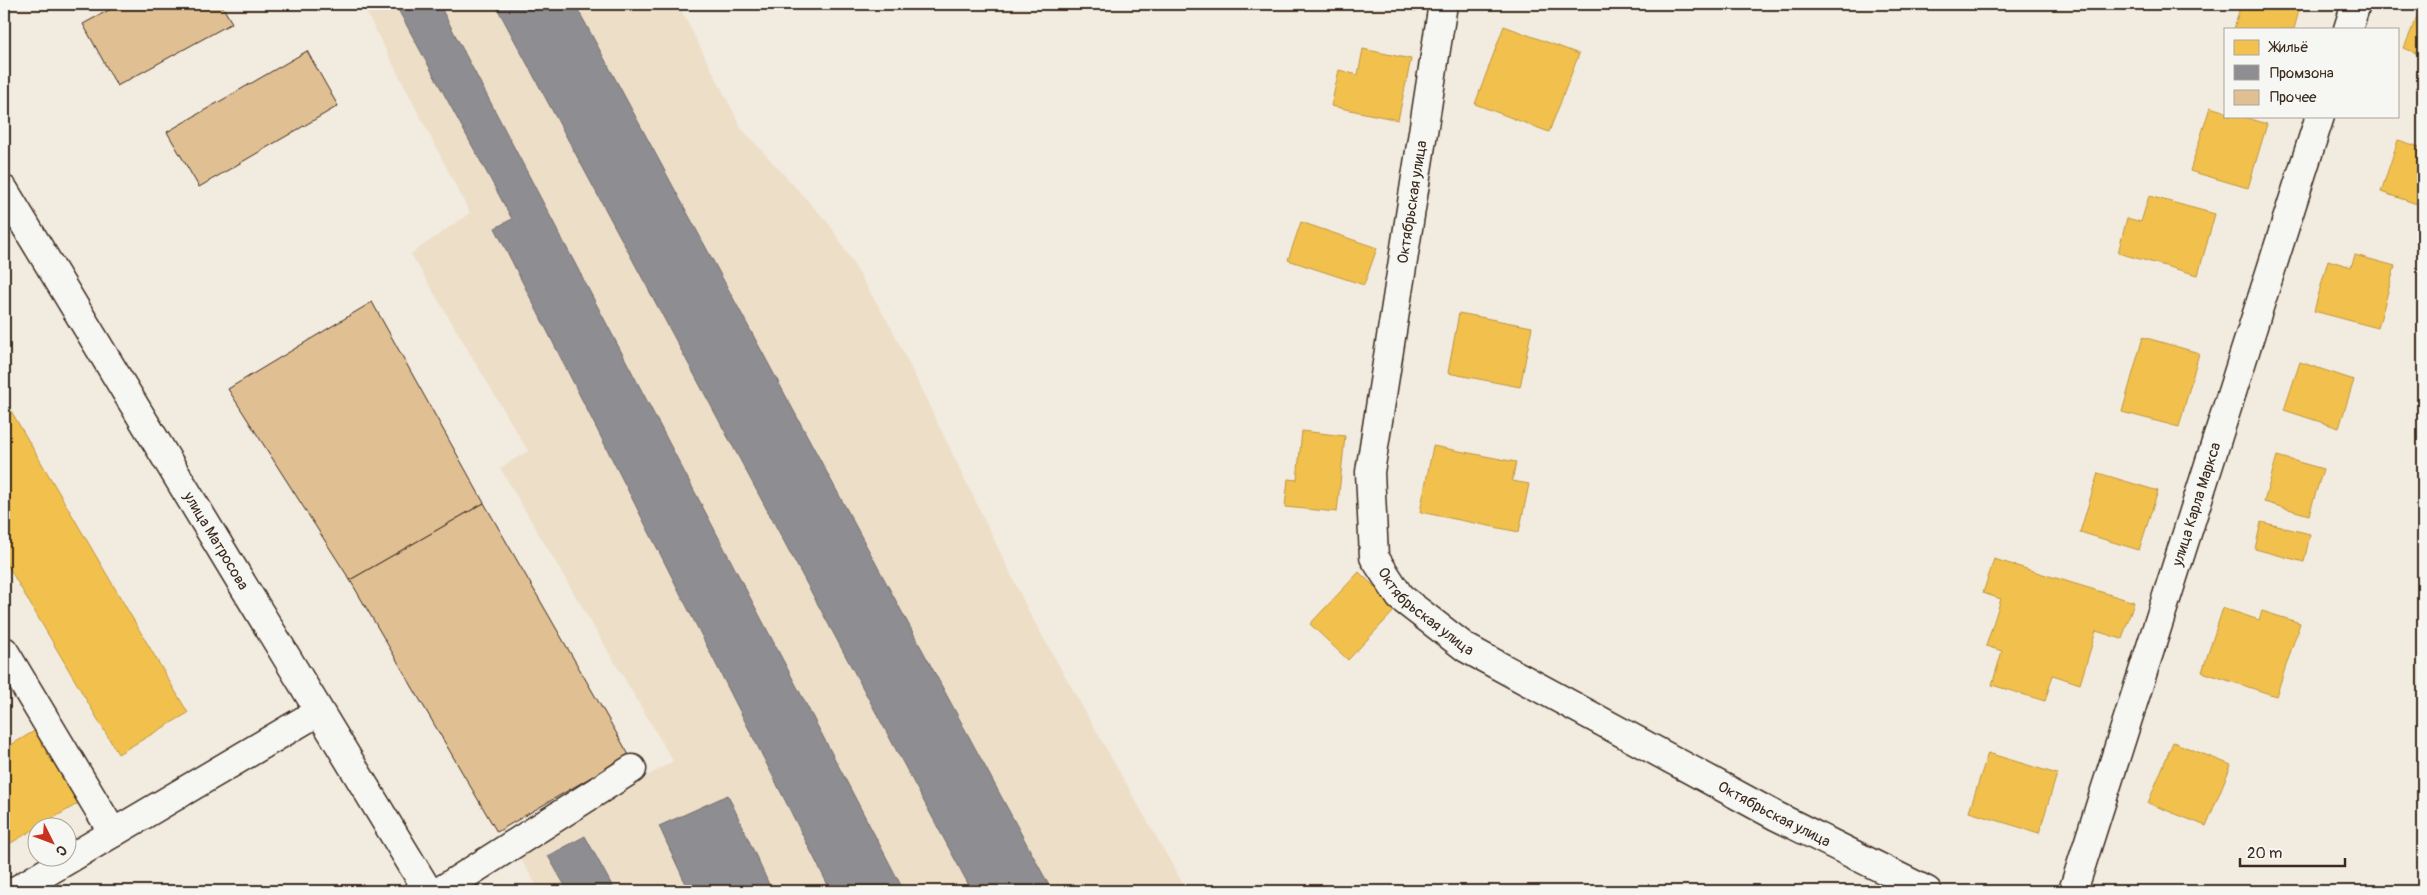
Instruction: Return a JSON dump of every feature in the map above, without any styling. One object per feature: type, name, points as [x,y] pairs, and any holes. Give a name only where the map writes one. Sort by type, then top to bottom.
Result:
[{"type":"street","name":"Октябрьская улица","points":[[1443,4],[1370,472],[1374,557],[1400,597],[1466,648],[1776,816],[1927,891]]},
{"type":"street","points":[[2348,28],[2356,4]]},
{"type":"street","name":"улица Карла Маркса","points":[[2074,891],[2319,118]]},
{"type":"street","name":"улица Матросова","points":[[4,190],[428,891]]},
{"type":"street","points":[[4,651],[113,834]]},
{"type":"street","points":[[15,891],[318,712]]},
{"type":"street","points":[[440,891],[632,769]]},
{"type":"shaded area","points":[[362,4],[678,4],[742,129],[830,225],[892,329],[1031,616],[1187,891],[540,891],[517,853],[673,761],[500,468],[528,451],[411,254],[470,213]]},
{"type":"building: Жильё","points":[[1381,4],[1418,4],[1416,11]]},
{"type":"building: Жильё","points":[[2241,4],[2287,4],[2300,7],[2294,28],[2234,28]]},
{"type":"building: Жильё","points":[[2420,9],[2423,10],[2423,56],[2404,48]]},
{"type":"building: Жильё","points":[[1504,26],[1579,54],[1549,132],[1475,104]]},
{"type":"building: Жильё","points":[[1363,49],[1411,59],[1398,120],[1331,106],[1339,70],[1358,75]]},
{"type":"building: Жильё","points":[[2210,107],[2224,111],[2224,118],[2248,118],[2267,124],[2248,188],[2190,171]]},
{"type":"building: Жильё","points":[[2398,140],[2423,148],[2423,206],[2381,192]]},
{"type":"building: Жильё","points":[[2149,196],[2215,214],[2198,275],[2118,253],[2127,218],[2141,222]]},
{"type":"building: Жильё","points":[[1301,222],[1377,248],[1364,285],[1288,260]]},
{"type":"building: Жильё","points":[[2355,255],[2395,266],[2378,328],[2314,311],[2328,260],[2351,267]]},
{"type":"building: Жильё","points":[[1459,313],[1532,327],[1520,387],[1448,373]]},
{"type":"building: Жильё","points":[[2143,337],[2199,353],[2179,427],[2122,412]]},
{"type":"building: Жильё","points":[[2300,362],[2354,380],[2339,428],[2284,410]]},
{"type":"building: Жильё","points":[[4,399],[188,713],[118,754],[4,559]]},
{"type":"building: Жильё","points":[[1302,431],[1345,436],[1337,512],[1285,507],[1288,479],[1297,480]]},
{"type":"building: Жильё","points":[[1433,446],[1516,462],[1512,481],[1529,484],[1519,532],[1420,512]]},
{"type":"building: Жильё","points":[[2277,456],[2323,469],[2309,515],[2264,502]]},
{"type":"building: Жильё","points":[[2098,473],[2158,491],[2139,550],[2080,532]]},
{"type":"building: Жильё","points":[[2261,522],[2310,534],[2304,562],[2255,549]]},
{"type":"building: Жильё","points":[[1994,559],[2134,602],[2122,639],[2096,631],[2080,684],[2053,675],[2045,701],[1992,685],[2002,651],[1986,646],[2001,599],[1983,593]]},
{"type":"building: Жильё","points":[[1359,572],[1397,608],[1348,660],[1310,624]]},
{"type":"building: Жильё","points":[[2223,608],[2259,620],[2262,611],[2300,623],[2276,696],[2202,672]]},
{"type":"building: Жильё","points":[[53,720],[96,793],[53,818],[28,818],[28,833],[4,847],[4,749]]},
{"type":"building: Жильё","points":[[2173,742],[2231,765],[2206,826],[2148,803]]},
{"type":"building: Жильё","points":[[1988,753],[2057,774],[2039,833],[1969,812]]},
{"type":"building: Промзона","points":[[395,4],[439,4],[904,891],[831,891],[495,228],[512,219]]},
{"type":"building: Промзона","points":[[495,4],[575,4],[1052,891],[972,891]]},
{"type":"building: Промзона","points":[[728,795],[772,891],[689,891],[659,826]]},
{"type":"building: Промзона","points":[[585,836],[615,891],[568,891],[548,856]]},
{"type":"building: Прочее","points":[[120,4],[221,4],[232,23],[117,86],[83,24]]},
{"type":"building: Прочее","points":[[307,51],[338,106],[199,187],[167,132]]},
{"type":"building: Прочее","points":[[372,302],[484,503],[350,580],[228,389]]},
{"type":"building: Прочее","points":[[484,503],[629,755],[497,832],[350,580]]}]
